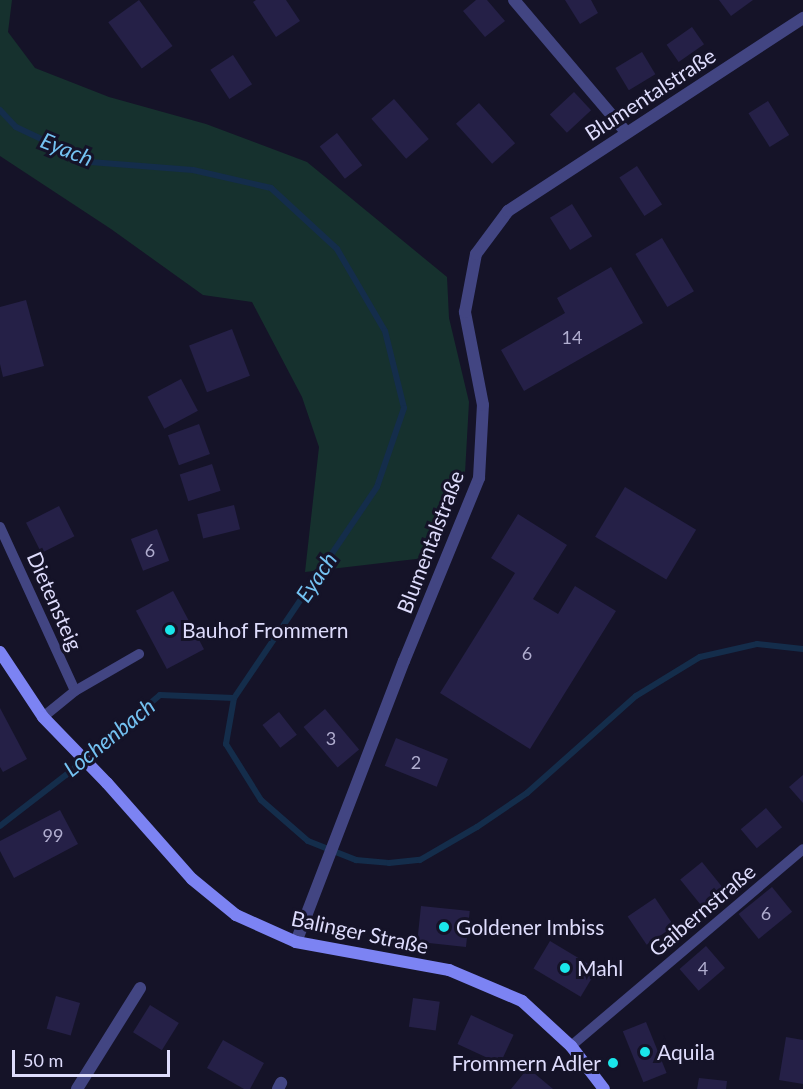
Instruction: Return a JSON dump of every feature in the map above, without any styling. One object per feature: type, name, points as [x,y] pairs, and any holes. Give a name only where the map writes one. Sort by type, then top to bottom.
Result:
[{"type":"main road","name":"Balinger Straße","points":[[0,652],[43,717],[192,879],[236,915],[296,942],[449,970],[522,1001],[571,1046],[604,1089]]},
{"type":"street","points":[[514,0],[626,132]]},
{"type":"street","name":"Blumentalstraße","points":[[296,942],[479,478],[483,405],[465,312],[476,254],[508,211],[803,18]]},
{"type":"street","points":[[76,1089],[140,988]]},
{"type":"lane","name":"Dietensteig","points":[[0,527],[75,691]]},
{"type":"lane","points":[[43,717],[75,691],[139,654]]},
{"type":"lane","name":"Gaibernstraße","points":[[571,1046],[803,849]]},
{"type":"green space","points":[[0,0],[12,0],[8,32],[35,68],[109,97],[206,124],[307,162],[447,277],[449,318],[469,402],[465,473],[433,557],[305,572],[319,447],[302,397],[252,302],[203,295],[111,229],[0,156]]},
{"type":"building","points":[[139,0],[173,46],[142,68],[108,22]]},
{"type":"building","points":[[256,0],[286,0],[300,21],[276,37],[253,2]]},
{"type":"building","points":[[476,0],[487,0],[505,21],[485,37],[463,11]]},
{"type":"building","points":[[565,0],[591,0],[598,13],[580,24]]},
{"type":"building","points":[[719,0],[753,0],[731,16]]},
{"type":"building","points":[[692,27],[704,44],[679,62],[667,45]]},
{"type":"building","points":[[642,52],[655,74],[629,90],[615,68]]},
{"type":"building","points":[[233,55],[252,84],[229,99],[210,70]]},
{"type":"building","points":[[574,92],[591,110],[567,133],[550,115]]},
{"type":"building","points":[[394,99],[429,139],[406,159],[371,119]]},
{"type":"building","points":[[768,101],[789,135],[770,147],[748,113]]},
{"type":"building","points":[[479,103],[515,143],[492,164],[456,124]]},
{"type":"building","points":[[337,133],[362,165],[345,179],[320,147]]},
{"type":"building","points":[[637,166],[662,205],[644,216],[619,177]]},
{"type":"building","points":[[572,204],[592,236],[570,250],[550,218]]},
{"type":"building","points":[[662,238],[694,291],[667,307],[635,254]]},
{"type":"building","points":[[611,267],[643,323],[524,391],[501,350],[565,313],[557,298]]},
{"type":"building","points":[[26,300],[44,366],[3,377],[0,364],[0,307]]},
{"type":"building","points":[[232,329],[250,376],[207,392],[189,345]]},
{"type":"building","points":[[181,379],[198,411],[164,429],[147,397]]},
{"type":"building","points":[[199,424],[210,454],[179,465],[168,435]]},
{"type":"building","points":[[212,464],[221,491],[188,501],[180,475]]},
{"type":"building","points":[[625,487],[696,530],[666,579],[595,537]]},
{"type":"building","points":[[234,505],[240,529],[203,538],[197,514]]},
{"type":"building","points":[[59,506],[74,536],[41,553],[26,523]]},
{"type":"building","points":[[518,514],[567,545],[533,599],[558,614],[575,586],[616,611],[530,749],[440,693],[515,573],[491,558]]},
{"type":"building","points":[[157,529],[169,561],[143,571],[131,539]]},
{"type":"building","name":"Bauhof Frommern","points":[[173,591],[204,649],[167,669],[136,611]]},
{"type":"building","points":[[0,708],[27,759],[3,772],[0,767]]},
{"type":"building","points":[[325,709],[359,750],[338,768],[304,727]]},
{"type":"building","points":[[279,712],[297,735],[280,748],[262,725]]},
{"type":"building","points":[[396,738],[448,759],[437,787],[385,766]]},
{"type":"building","points":[[803,775],[803,803],[789,787]]},
{"type":"building","points":[[766,808],[782,827],[757,848],[741,829]]},
{"type":"building","points":[[60,810],[78,844],[14,878],[0,851],[0,841]]},
{"type":"building","points":[[702,862],[724,889],[702,907],[680,880]]},
{"type":"building","points":[[772,887],[792,912],[759,939],[739,914]]},
{"type":"building","points":[[655,898],[674,926],[647,945],[628,916]]},
{"type":"building","name":"Goldener Imbiss","points":[[421,906],[470,911],[466,947],[417,942]]},
{"type":"building","name":"Mahl","points":[[550,941],[597,969],[581,997],[534,968]]},
{"type":"building","points":[[706,946],[725,968],[699,991],[680,969]]},
{"type":"building","points":[[56,996],[80,1003],[71,1036],[47,1029]]},
{"type":"building","points":[[413,998],[440,1002],[436,1030],[409,1027]]},
{"type":"building","points":[[150,1005],[179,1023],[162,1050],[133,1032]]},
{"type":"building","points":[[471,1015],[514,1035],[500,1064],[457,1044]]},
{"type":"building","name":"Aquila","points":[[646,1022],[667,1073],[643,1082],[623,1031]]},
{"type":"building","points":[[786,1037],[803,1040],[803,1084],[779,1080]]},
{"type":"building","points":[[223,1040],[264,1063],[250,1089],[244,1089],[207,1068]]},
{"type":"building","points":[[528,1068],[553,1089],[511,1089]]},
{"type":"building","points":[[699,1078],[727,1081],[726,1089],[697,1089]]},
{"type":"waterway","name":"Eyach","points":[[0,110],[16,127],[90,162],[193,170],[271,188],[337,249],[385,331],[404,408],[377,487],[234,698],[226,744],[261,800],[308,841],[356,860],[389,863],[420,860],[477,827],[527,793],[636,696],[700,657],[757,644],[803,649]]},
{"type":"waterway","name":"Lochenbach","points":[[0,826],[66,775],[160,695],[234,698]]},
{"type":"place","name":"Bauhof Frommern","points":[[170,630]]},
{"type":"place","name":"Goldener Imbiss","points":[[444,927]]},
{"type":"place","name":"Mahl","points":[[565,968]]},
{"type":"place","name":"Aquila","points":[[645,1052]]},
{"type":"place","name":"Frommern Adler","points":[[613,1063]]}]
